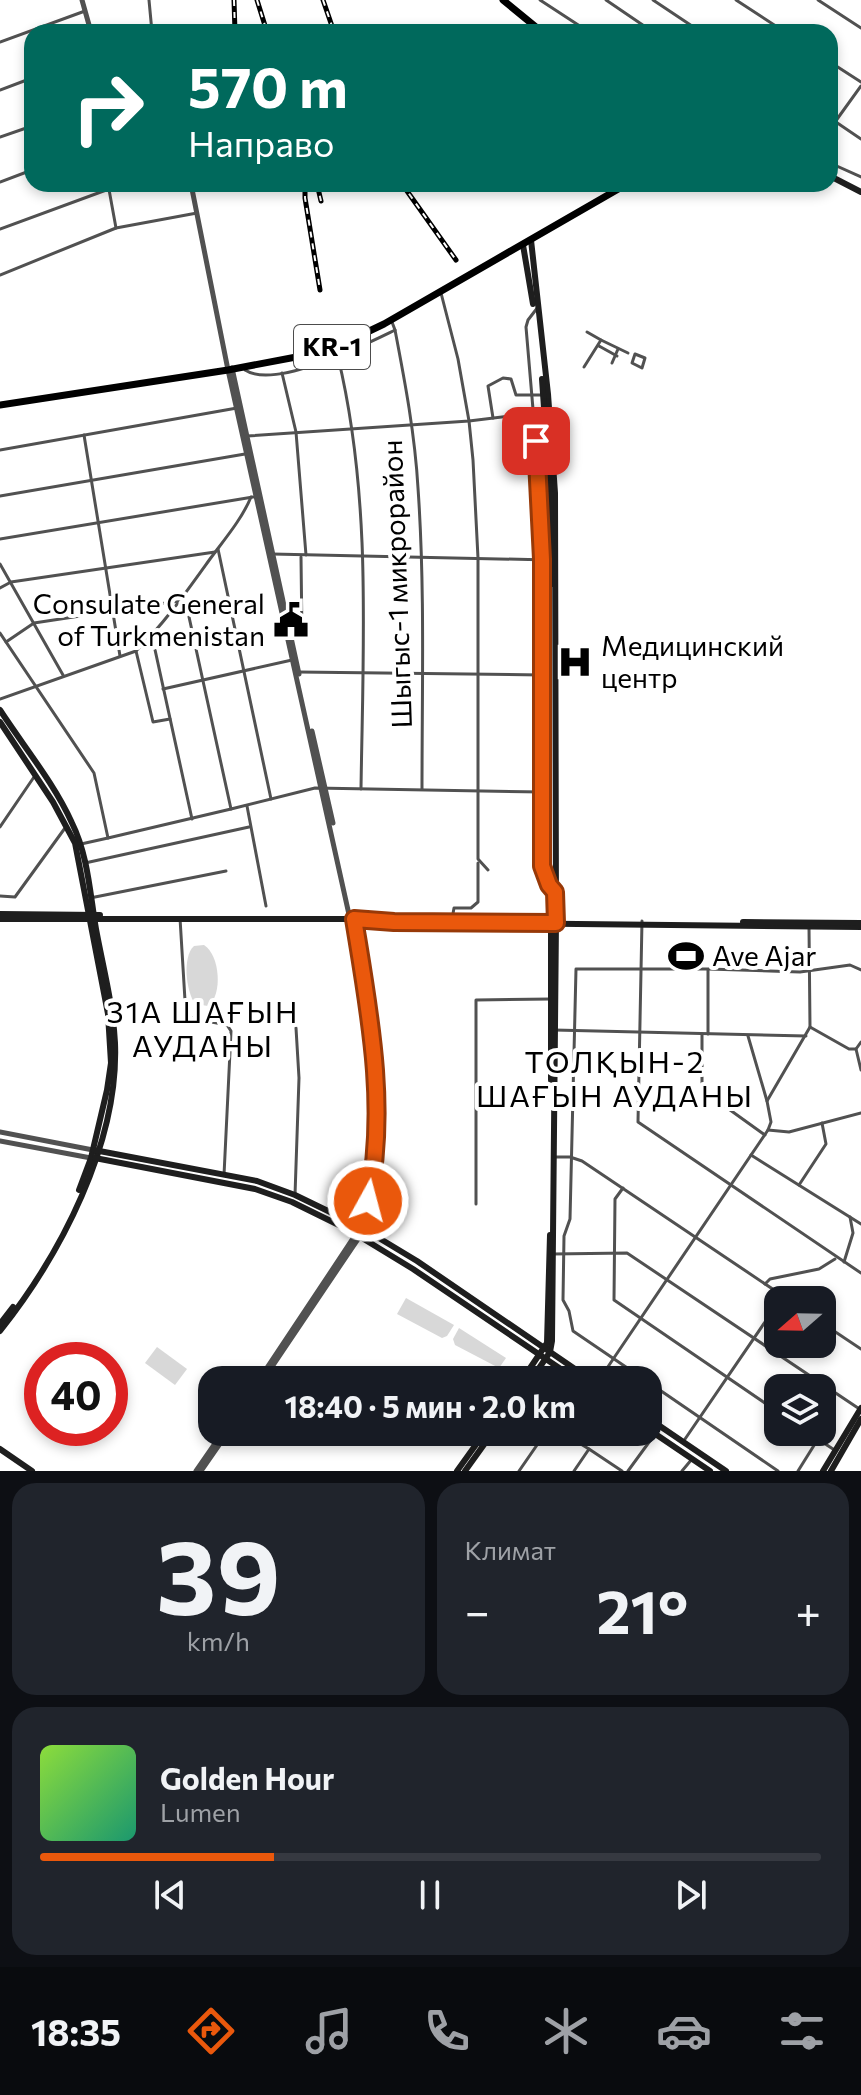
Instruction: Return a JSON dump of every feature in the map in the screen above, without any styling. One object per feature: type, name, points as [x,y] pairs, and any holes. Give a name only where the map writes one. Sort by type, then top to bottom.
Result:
[{"type":"main road","points":[[503,0],[532,24]]},
{"type":"main road","points":[[838,180],[861,192]]},
{"type":"main road","name":"KR-1","points":[[0,405],[232,371],[338,346],[392,320],[613,192]]},
{"type":"main road","points":[[531,240],[554,464],[551,1254]]},
{"type":"main road","points":[[523,245],[536,309]]},
{"type":"main road","points":[[0,710],[36,776],[70,823],[111,1009],[115,1043],[113,1084],[95,1154],[55,1253],[0,1331]]},
{"type":"main road","points":[[0,722],[8,728],[81,844],[92,917]]},
{"type":"main road","points":[[0,916],[352,917],[554,922]]},
{"type":"main road","points":[[352,917],[394,922],[861,925]]},
{"type":"main road","points":[[535,1366],[548,1350],[554,1157],[552,1106]]},
{"type":"main road","points":[[95,1154],[257,1181],[417,1261],[548,1350],[565,1366]]},
{"type":"main road","points":[[95,1154],[294,1198]]},
{"type":"main road","points":[[0,1324],[52,1251],[95,1154]]},
{"type":"main road","points":[[359,1231],[559,1366]]},
{"type":"main road","points":[[538,1366],[543,1357]]},
{"type":"main road","points":[[823,1471],[861,1409]]},
{"type":"main road","points":[[831,1471],[861,1419]]},
{"type":"main road","points":[[662,1428],[726,1471]]},
{"type":"main road","points":[[662,1439],[710,1471]]},
{"type":"main road","points":[[457,1471],[475,1446]]},
{"type":"main road","points":[[465,1471],[483,1446]]},
{"type":"main road","points":[[0,1450],[30,1471]]},
{"type":"street","points":[[82,0],[89,24]]},
{"type":"street","points":[[149,0],[151,24]]},
{"type":"street","points":[[540,0],[577,24]]},
{"type":"street","points":[[606,0],[641,24]]},
{"type":"street","points":[[653,0],[689,24]]},
{"type":"street","points":[[736,0],[773,24]]},
{"type":"street","points":[[818,0],[861,28]]},
{"type":"street","points":[[49,24],[85,11]]},
{"type":"street","points":[[0,42],[24,33]]},
{"type":"street","points":[[838,68],[861,84],[838,118]]},
{"type":"street","points":[[0,90],[24,81]]},
{"type":"street","points":[[838,124],[861,139]]},
{"type":"street","points":[[0,137],[24,129]]},
{"type":"street","points":[[838,167],[861,177]]},
{"type":"street","points":[[0,182],[24,173]]},
{"type":"street","points":[[0,229],[95,192]]},
{"type":"street","points":[[109,192],[116,228]]},
{"type":"street","points":[[193,192],[246,436],[256,496],[352,917],[376,1060],[375,1138],[370,1195],[359,1231],[270,1366]]},
{"type":"street","points":[[0,275],[116,228],[197,213]]},
{"type":"street","points":[[441,292],[458,359],[469,421],[478,558],[478,902],[471,908],[454,908],[452,919]]},
{"type":"street","points":[[536,309],[526,327],[542,559],[542,866],[553,890]]},
{"type":"street","name":"Шыгыс-1 микрорайон","points":[[392,320],[412,423],[422,556],[422,789]]},
{"type":"street","points":[[232,371],[261,376],[282,373],[338,357],[395,330]]},
{"type":"street","points":[[587,332],[628,353]]},
{"type":"street","points":[[584,367],[601,340]]},
{"type":"street","points":[[598,345],[617,356]]},
{"type":"street","points":[[612,363],[618,349]]},
{"type":"street","points":[[338,357],[353,428],[363,557],[361,789]]},
{"type":"street","points":[[282,373],[296,432],[304,555],[302,637]]},
{"type":"street","points":[[493,418],[488,386],[509,377],[516,395],[546,394]]},
{"type":"street","points":[[0,450],[239,407]]},
{"type":"street","points":[[246,436],[469,421],[534,413]]},
{"type":"street","points":[[84,434],[120,656]]},
{"type":"street","points":[[0,496],[249,453]]},
{"type":"street","points":[[0,539],[256,496]]},
{"type":"street","points":[[0,699],[136,651],[152,636],[256,496]]},
{"type":"street","points":[[0,588],[11,582],[217,550]]},
{"type":"street","points":[[217,550],[271,799]]},
{"type":"street","points":[[271,554],[554,560]]},
{"type":"street","points":[[0,564],[63,675]]},
{"type":"street","points":[[184,594],[231,809]]},
{"type":"street","points":[[6,642],[34,623],[179,601]]},
{"type":"street","points":[[0,633],[94,773],[108,838]]},
{"type":"street","points":[[152,636],[192,819]]},
{"type":"street","points":[[136,651],[153,722],[170,719]]},
{"type":"street","points":[[163,689],[294,660]]},
{"type":"street","points":[[297,672],[542,675]]},
{"type":"street","points":[[0,738],[8,728]]},
{"type":"street","points":[[0,827],[36,776]]},
{"type":"street","points":[[81,844],[324,788],[542,792]]},
{"type":"street","points":[[247,806],[266,906]]},
{"type":"street","points":[[0,896],[15,897],[70,823]]},
{"type":"street","points":[[85,863],[249,827]]},
{"type":"street","points":[[478,859],[488,870]]},
{"type":"street","points":[[90,898],[226,871]]},
{"type":"street","points":[[180,918],[186,1017],[227,1025],[231,1031],[224,1175]]},
{"type":"street","points":[[642,922],[638,1122],[861,1273]]},
{"type":"street","points":[[767,1101],[810,1027],[809,925]]},
{"type":"street","points":[[624,1366],[571,1329],[569,1311],[563,1300],[565,1231],[570,1219],[576,969],[810,971],[850,965],[861,970]]},
{"type":"street","points":[[708,969],[708,1034]]},
{"type":"street","points":[[476,1204],[476,1000],[553,999]]},
{"type":"street","points":[[810,1027],[849,1049],[856,1049]]},
{"type":"street","points":[[294,1198],[299,1066],[296,1028]]},
{"type":"street","points":[[553,1030],[806,1036]]},
{"type":"street","points":[[702,1034],[702,1086],[705,1092],[766,1132],[789,1132],[861,1113]]},
{"type":"street","points":[[607,1366],[771,1122],[748,1034]]},
{"type":"street","points":[[861,1042],[856,1049],[861,1070]]},
{"type":"street","points":[[799,1185],[826,1144],[822,1123]]},
{"type":"street","points":[[0,1132],[95,1154]]},
{"type":"street","points":[[0,1141],[95,1154]]},
{"type":"street","points":[[751,1155],[861,1224]]},
{"type":"street","points":[[554,1157],[582,1161],[765,1284],[770,1279],[819,1269],[837,1257]]},
{"type":"street","points":[[623,1188],[615,1199],[614,1300],[764,1403]]},
{"type":"street","points":[[844,1262],[853,1233],[850,1217]]},
{"type":"street","points":[[551,1254],[627,1253],[861,1409]]},
{"type":"street","points":[[683,1442],[764,1323]]},
{"type":"street","points":[[836,1332],[861,1349]]},
{"type":"street","points":[[662,1392],[778,1471]]},
{"type":"street","points":[[199,1471],[216,1446]]},
{"type":"street","points":[[519,1471],[536,1446]]},
{"type":"street","points":[[584,1446],[622,1471]]},
{"type":"street","points":[[628,1471],[646,1446]]},
{"type":"street","points":[[798,1471],[814,1446]]},
{"type":"street","points":[[828,1446],[836,1451]]},
{"type":"street","points":[[574,1471],[589,1449]]},
{"type":"street","points":[[682,1471],[692,1459]]},
{"type":"shaded area","points":[[204,945],[213,957],[218,975],[216,993],[208,1006],[195,1004],[189,991],[187,974],[190,951],[194,946]]},
{"type":"shaded area","points":[[406,1298],[454,1325],[447,1336],[442,1338],[397,1314]]},
{"type":"shaded area","points":[[459,1328],[506,1358],[500,1366],[495,1366],[455,1345],[453,1339]]},
{"type":"shaded area","points":[[157,1347],[187,1369],[175,1385],[145,1363]]},
{"type":"railway","points":[[234,0],[235,24]]},
{"type":"railway","points":[[257,0],[264,24]]},
{"type":"railway","points":[[323,0],[331,24]]},
{"type":"railway","points":[[305,192],[320,290]]},
{"type":"railway","points":[[319,192],[321,201]]},
{"type":"railway","points":[[408,192],[456,260]]},
{"type":"place","name":"Consulate General of Turkmenistan","points":[[291,620]]},
{"type":"place","name":"Медицинский центр","points":[[575,662]]},
{"type":"place","name":"Ave Ajar","points":[[686,956]]},
{"type":"district","name":"31А ШАҒЫН АУДАНЫ","points":[[203,1030]]},
{"type":"district","name":"ТОЛҚЫН-2 ШАҒЫН АУДАНЫ","points":[[615,1080]]},
{"type":"route","points":[[368,1201],[375,1138],[376,1060],[354,919],[556,923],[555,892],[542,866],[542,559],[536,441]]}]
